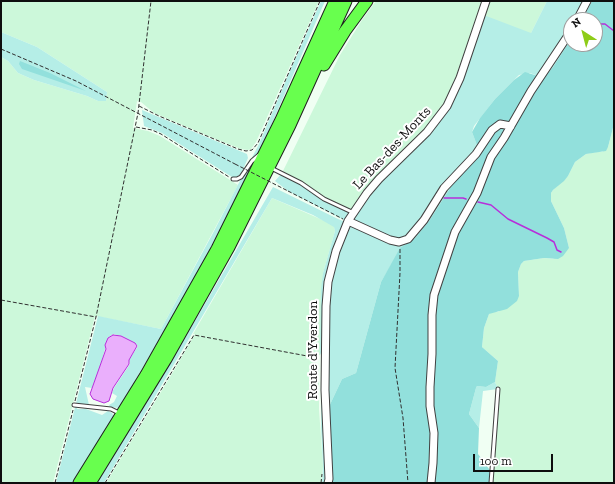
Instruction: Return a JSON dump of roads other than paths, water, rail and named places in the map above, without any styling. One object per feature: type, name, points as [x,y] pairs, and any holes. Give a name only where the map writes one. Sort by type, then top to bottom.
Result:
[{"type":"highway","points":[[79,483],[122,415],[201,277],[266,152],[308,63],[335,1]]},
{"type":"highway","points":[[90,483],[132,416],[223,258],[270,167],[346,1]]},
{"type":"highway","points":[[294,116],[345,31],[367,1]]},
{"type":"street","name":"Le Bas-des-Monts","points":[[348,222],[376,182],[422,138],[444,110],[457,84],[486,1]]},
{"type":"street","points":[[581,12],[587,1]]},
{"type":"street","points":[[432,483],[434,433],[430,406],[430,387],[434,295],[458,225],[476,196],[491,157],[504,138],[531,90],[563,43]]},
{"type":"street","points":[[348,222],[390,240],[399,242],[408,239],[414,233],[444,188],[476,154],[495,127],[503,124],[511,126]]},
{"type":"street","name":"Route d'Yverdon","points":[[328,483],[325,318],[328,282],[336,251],[348,222]]},
{"type":"lane","points":[[233,179],[241,177],[255,158],[266,152]]},
{"type":"lane","points":[[270,167],[295,180],[324,199],[354,213]]},
{"type":"lane","points":[[491,483],[498,390]]},
{"type":"lane","points":[[74,405],[111,409],[122,415]]},
{"type":"waterway","points":[[603,24],[614,31]]},
{"type":"waterway","points":[[444,198],[466,199]]},
{"type":"waterway","points":[[478,202],[491,205],[508,219],[554,242],[557,250],[561,252]]}]
